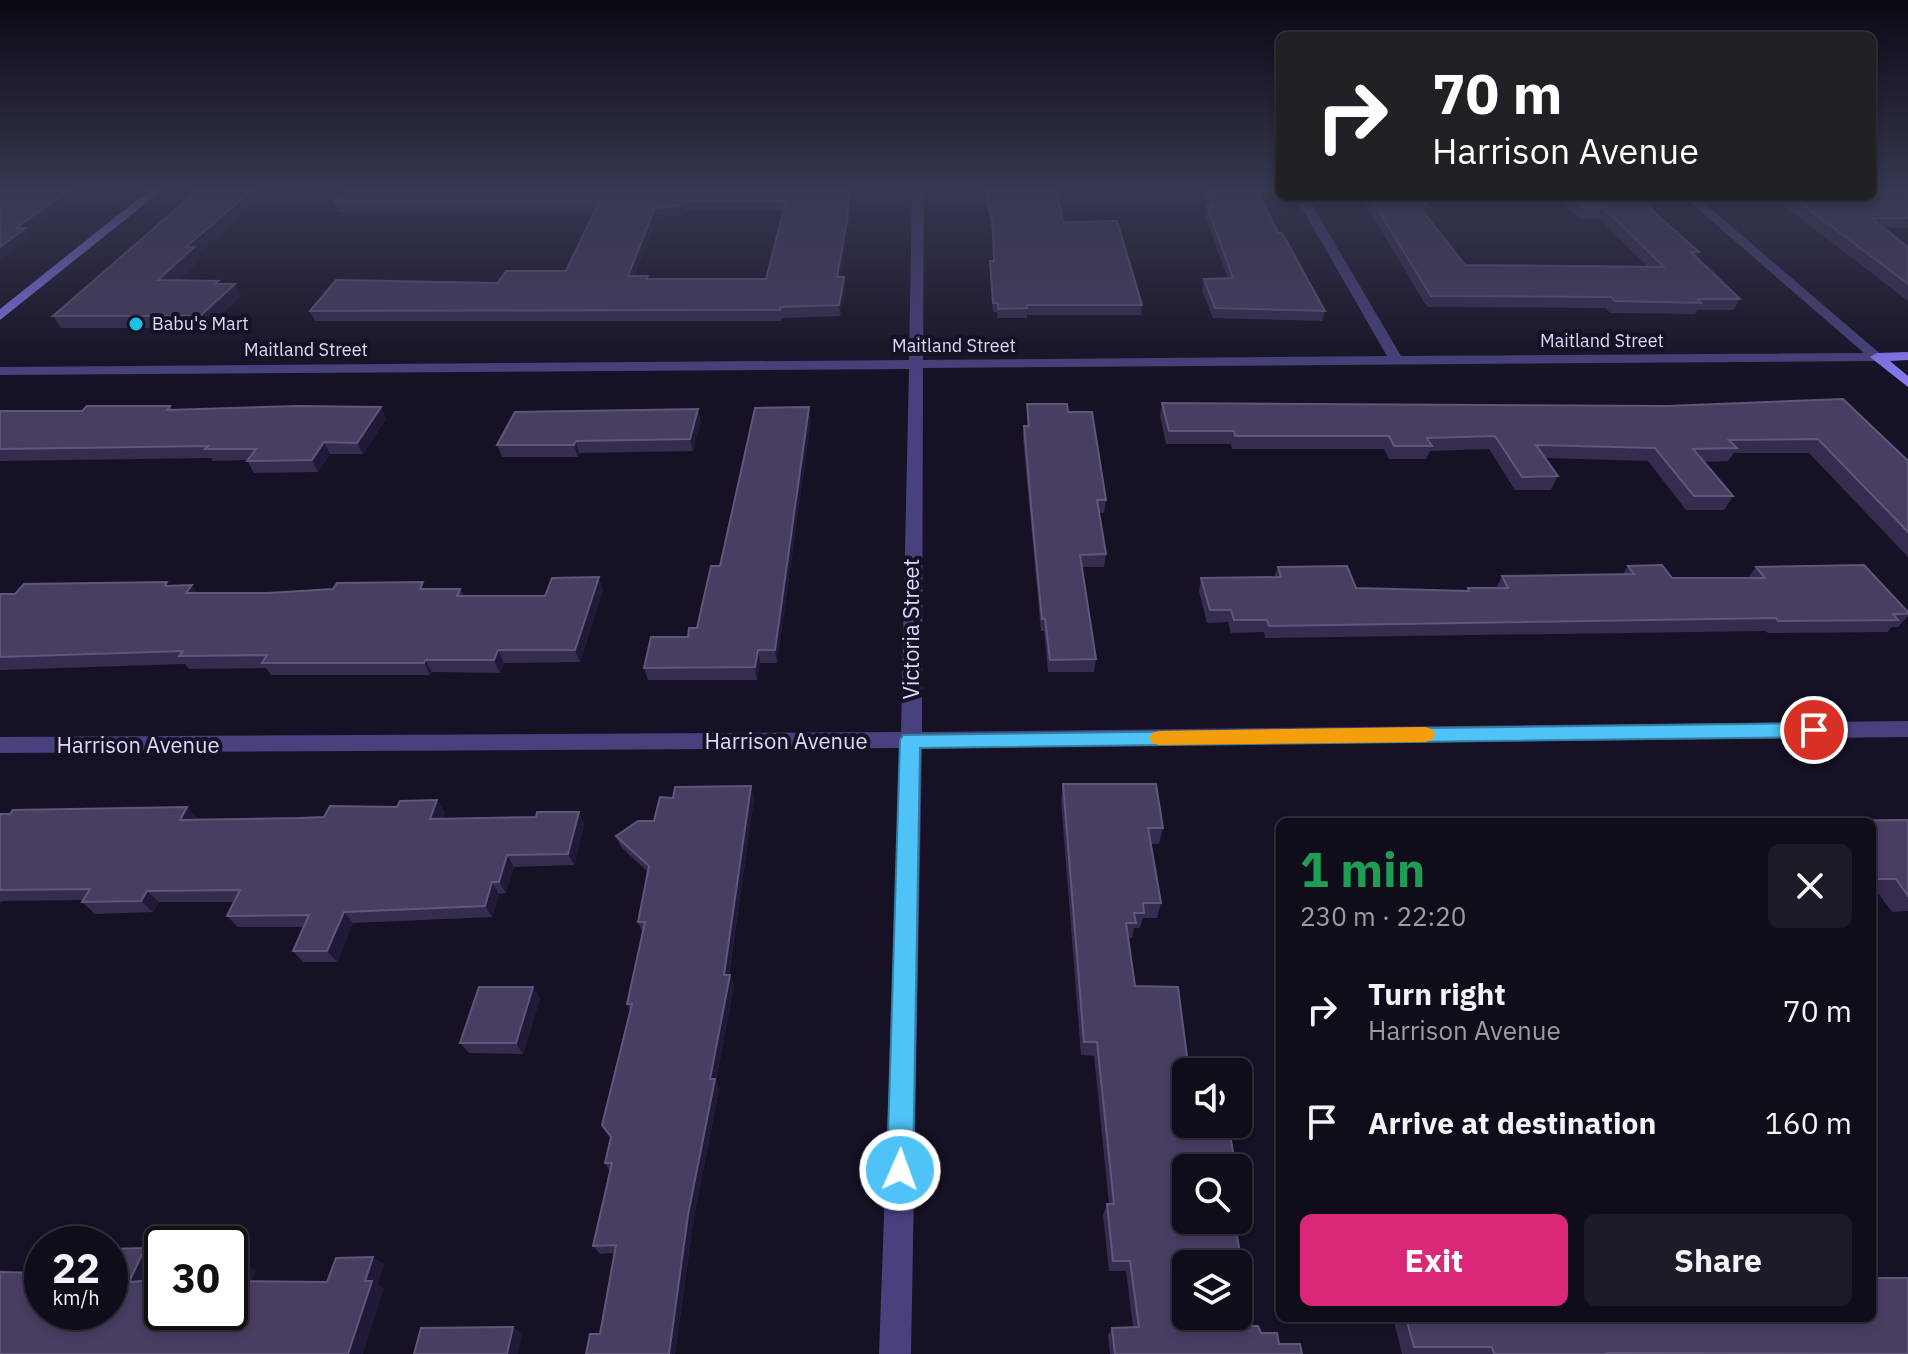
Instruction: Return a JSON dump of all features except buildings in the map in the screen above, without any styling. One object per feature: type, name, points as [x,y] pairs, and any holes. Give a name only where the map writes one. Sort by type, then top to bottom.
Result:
[{"type":"street","points":[[0,316],[77,254]]},
{"type":"street","name":"Victoria Street","points":[[895,1354],[910,740],[917,254]]},
{"type":"street","points":[[1335,254],[1396,360]]},
{"type":"street","points":[[1757,254],[1908,383]]},
{"type":"street","name":"Maitland Street","points":[[0,371],[1908,356]]},
{"type":"street","name":"Harrison Avenue","points":[[0,745],[910,740],[1908,729]]},
{"type":"slow traffic","points":[[1159,738],[1425,735]]},
{"type":"place","name":"Babu's Mart","points":[[136,324]]},
{"type":"route","points":[[900,1170],[910,740],[1814,730]]}]
